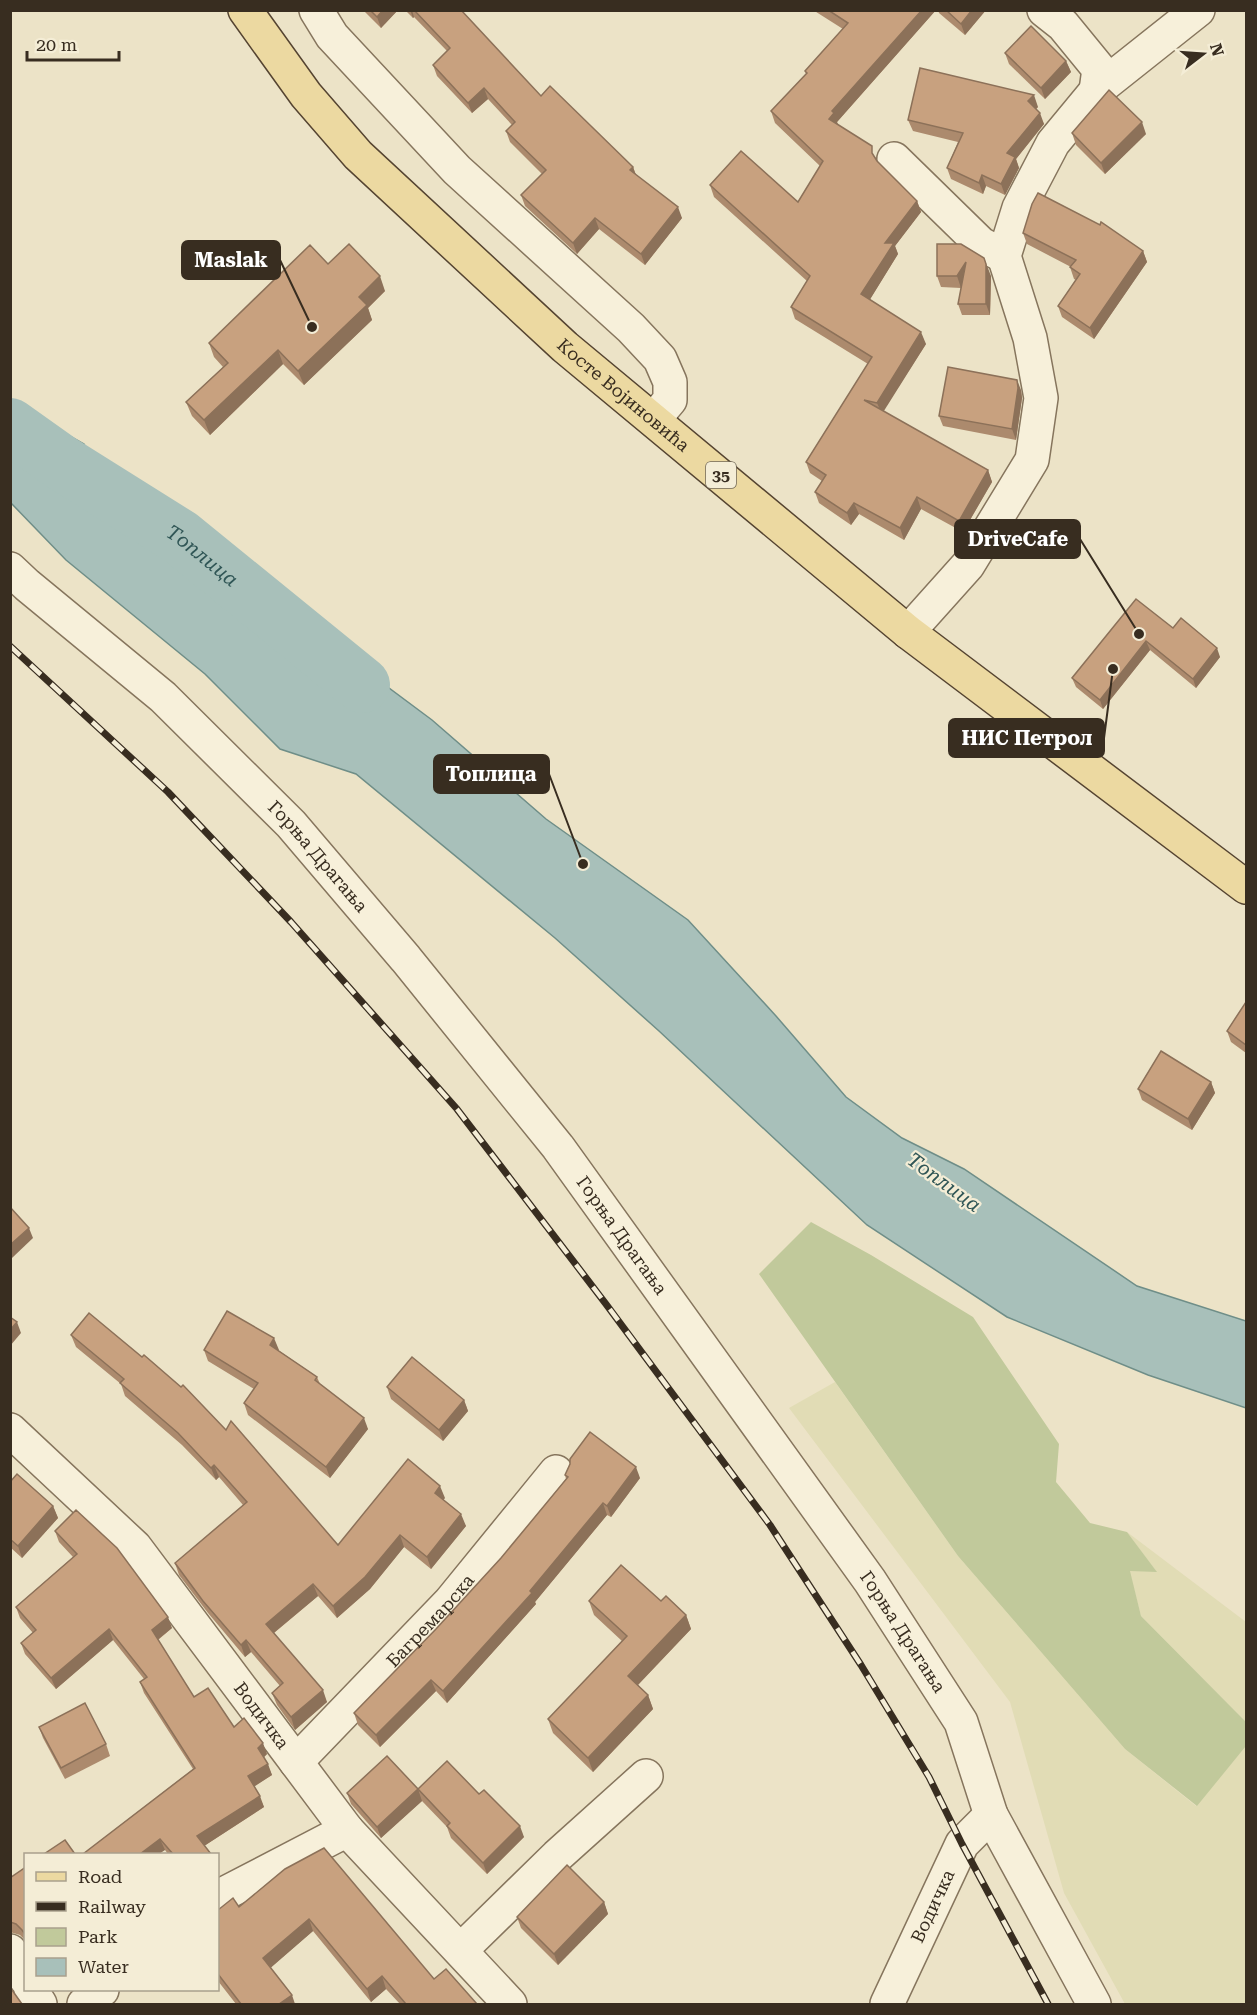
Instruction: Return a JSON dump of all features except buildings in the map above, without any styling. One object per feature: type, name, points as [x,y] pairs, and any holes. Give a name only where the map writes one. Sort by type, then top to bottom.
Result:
[{"type":"main road","name":"Косте Војиновића","points":[[245,10],[306,95],[358,155],[566,347],[908,632],[1246,887]]},
{"type":"street","points":[[316,10],[332,36],[457,170],[631,328],[660,358],[670,382],[670,400],[654,419]]},
{"type":"street","points":[[1044,10],[1063,26],[1098,69],[1096,91]]},
{"type":"street","points":[[908,632],[968,565],[1032,460],[1041,398],[1030,338],[1004,256],[1019,208],[1053,143],[1096,91],[1198,10]]},
{"type":"street","points":[[894,159],[981,244],[1004,256]]},
{"type":"street","name":"Горња Драгања","points":[[10,569],[164,697],[291,824],[406,959],[558,1147],[870,1581],[961,1722],[991,1815],[1094,2004]]},
{"type":"street","name":"Водичка","points":[[10,1430],[135,1546],[347,1830],[510,2004]]},
{"type":"street","name":"Багремарска","points":[[296,1762],[450,1602],[556,1472]]},
{"type":"street","points":[[461,1950],[557,1856],[646,1776]]},
{"type":"street","name":"Водичка","points":[[887,2004],[962,1844],[991,1815]]},
{"type":"street","points":[[219,1896],[347,1830]]},
{"type":"street","points":[[10,1952],[24,1976]]},
{"type":"street","points":[[32,1991],[40,2004]]},
{"type":"street","points":[[84,2004],[100,1991]]},
{"type":"shaded area","points":[[835,1382],[958,1556],[1125,1749],[1196,1806],[1246,1746],[1246,2004],[1125,2004],[1064,1893],[1010,1702],[789,1408]]},
{"type":"shaded area","points":[[1127,1532],[1246,1622],[1246,1722],[1141,1616],[1129,1570],[1156,1571]]},
{"type":"green space","points":[[811,1222],[871,1255],[973,1317],[1059,1444],[1056,1482],[1090,1523],[1127,1532],[1157,1572],[1130,1571],[1141,1616],[1246,1722],[1246,1746],[1197,1806],[1125,1749],[958,1556],[759,1274]]},
{"type":"water","points":[[11,403],[84,444],[114,503],[182,559],[276,625],[350,659],[432,720],[546,819],[688,920],[846,1097],[902,1138],[964,1169],[1137,1286],[1246,1321],[1246,1408],[1148,1375],[1007,1317],[867,1225],[659,1031],[555,938],[356,774],[280,749],[205,674],[66,560],[11,503]]},
{"type":"waterway","name":"Топлица","points":[[10,426],[62,463],[180,537],[362,685]]},
{"type":"railway","points":[[10,646],[168,792],[291,922],[457,1109],[606,1304],[770,1525],[861,1665],[929,1777],[962,1844],[1048,2004]]},
{"type":"place","name":"Maslak","points":[[312,327]]},
{"type":"place","name":"DriveCafe","points":[[1139,634]]},
{"type":"place","name":"НИС Петрол","points":[[1113,669]]},
{"type":"place","name":"Топлица","points":[[583,864]]}]
